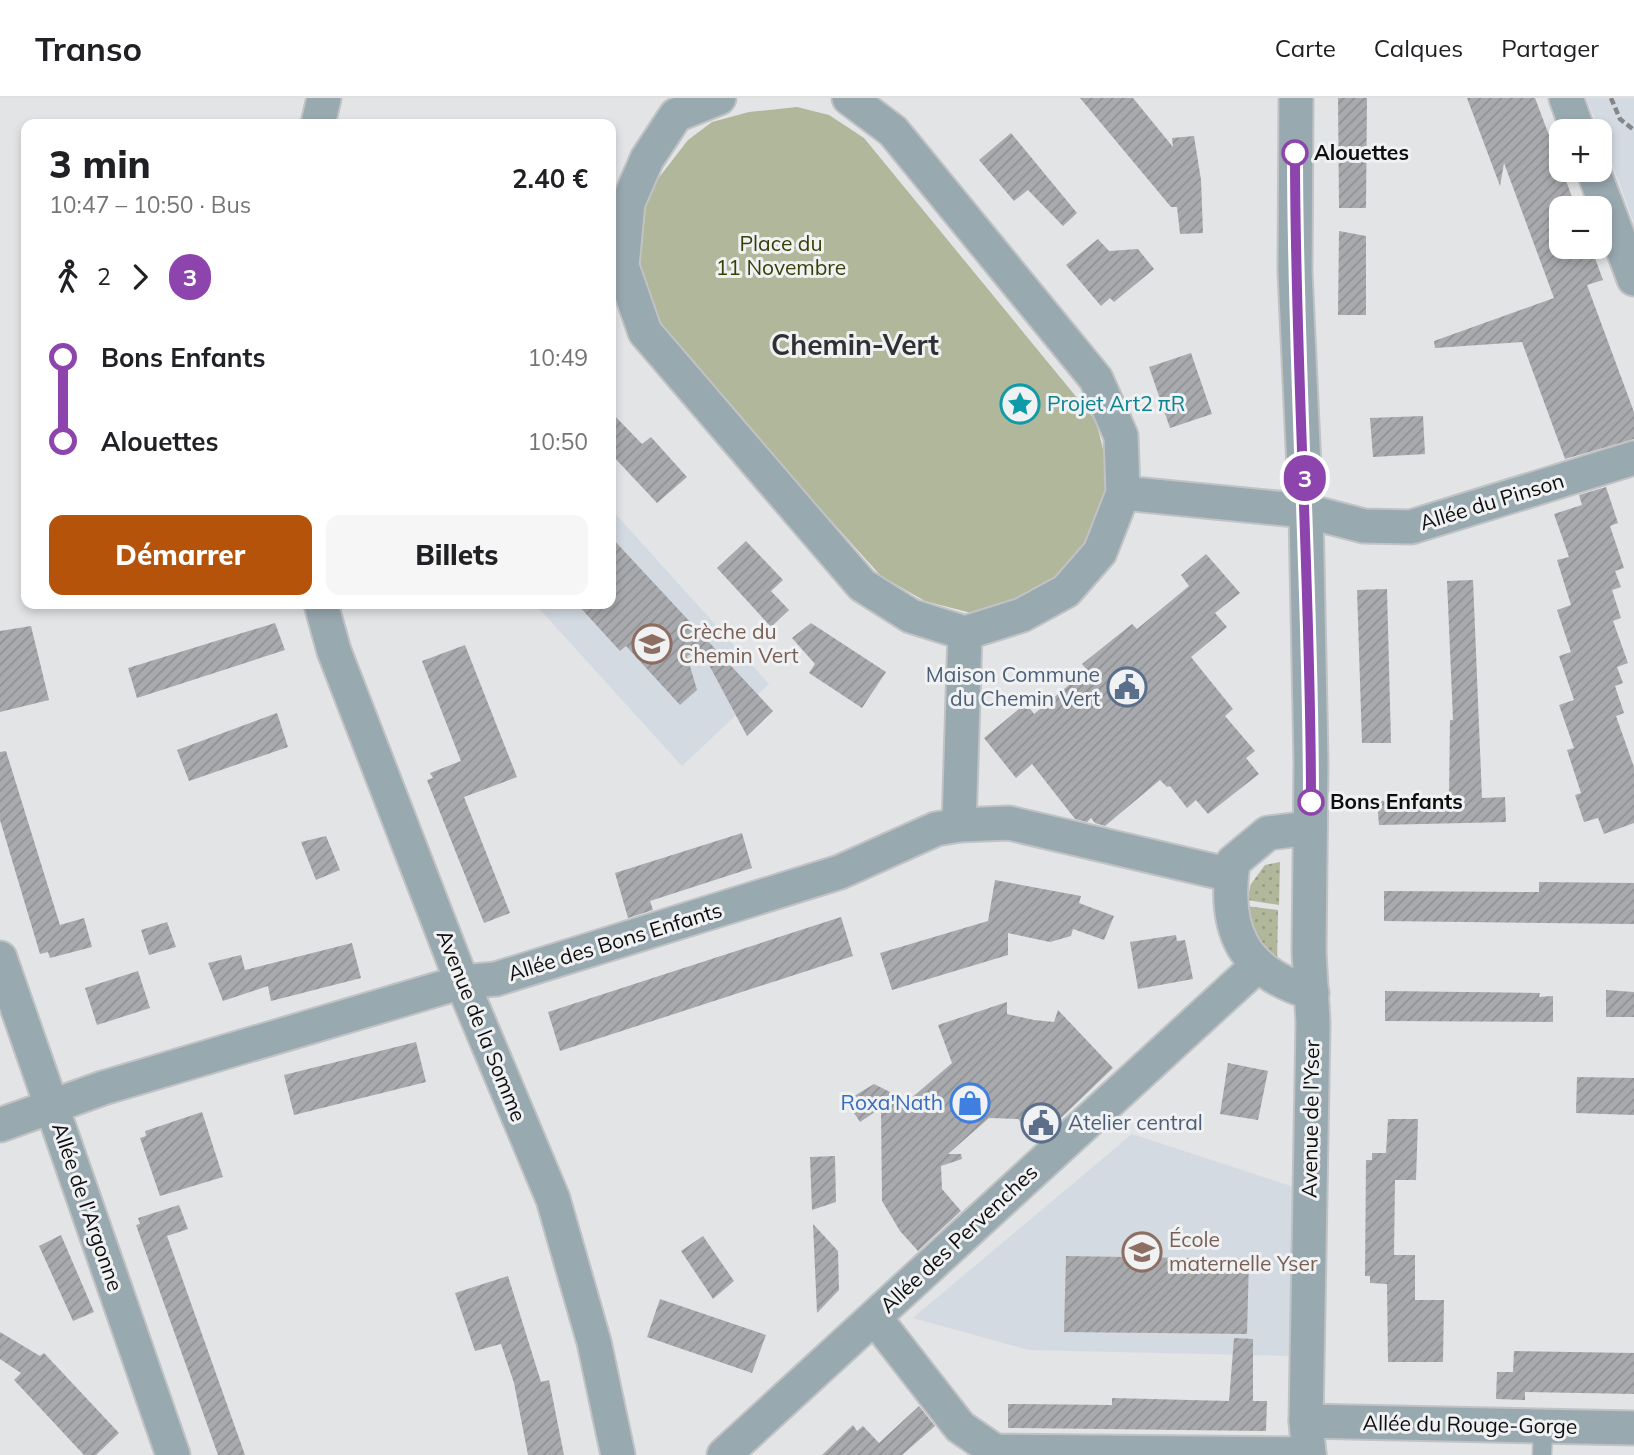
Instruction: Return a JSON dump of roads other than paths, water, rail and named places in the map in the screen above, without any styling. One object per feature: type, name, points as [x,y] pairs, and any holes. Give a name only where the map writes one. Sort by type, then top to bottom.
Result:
[{"type":"street","points":[[319,119],[324,98]]},
{"type":"street","points":[[719,98],[668,106],[628,203],[616,266],[645,332],[862,585],[911,616],[965,633],[1022,615],[1066,591],[1100,552],[1123,493],[1121,436],[1096,379],[893,131],[849,98]]},
{"type":"street","name":"Avenue de l'Yser","points":[[1296,98],[1295,272],[1306,511],[1312,993],[1306,1421],[1309,1455]]},
{"type":"street","points":[[1566,98],[1574,119]]},
{"type":"street","points":[[1598,182],[1634,279]]},
{"type":"street","name":"Allée du Pinson","points":[[1123,493],[1306,511],[1364,526],[1410,527],[1634,458]]},
{"type":"street","name":"Avenue de la Somme","points":[[322,609],[334,651],[462,982],[553,1199],[594,1342],[618,1455]]},
{"type":"street","points":[[959,825],[965,633]]},
{"type":"street","name":"Allée des Bons Enfants","points":[[0,1125],[103,1088],[462,982],[496,979],[644,934],[840,872],[936,829],[1009,822],[1231,874]]},
{"type":"street","points":[[1310,828],[1268,833],[1233,862],[1230,910],[1243,946],[1257,966],[1282,984],[1312,993]]},
{"type":"street","name":"Allée de l'Argonne","points":[[0,958],[173,1455]]},
{"type":"street","name":"Allée des Pervenches","points":[[724,1455],[875,1318],[917,1275],[1257,966]]},
{"type":"street","points":[[875,1318],[960,1427],[995,1451],[1309,1455]]},
{"type":"street","name":"Allée du Rouge-Gorge","points":[[1306,1421],[1543,1441],[1634,1428]]},
{"type":"place","name":"Alouettes","points":[[1295,153]]},
{"type":"place","name":"Projet Art2 πR","points":[[1020,404]]},
{"type":"place","name":"Crèche du Chemin Vert","points":[[652,644]]},
{"type":"place","name":"Maison Commune du Chemin Vert","points":[[1127,687]]},
{"type":"place","name":"Bons Enfants","points":[[1311,802]]},
{"type":"place","name":"Roxa'Nath","points":[[970,1103]]},
{"type":"place","name":"Atelier central","points":[[1041,1123]]},
{"type":"place","name":"École maternelle Yser","points":[[1142,1252]]},
{"type":"district","name":"Chemin-Vert","points":[[855,345]]},
{"type":"park label","name":"Place du 11 Novembre","points":[[781,256]]}]
